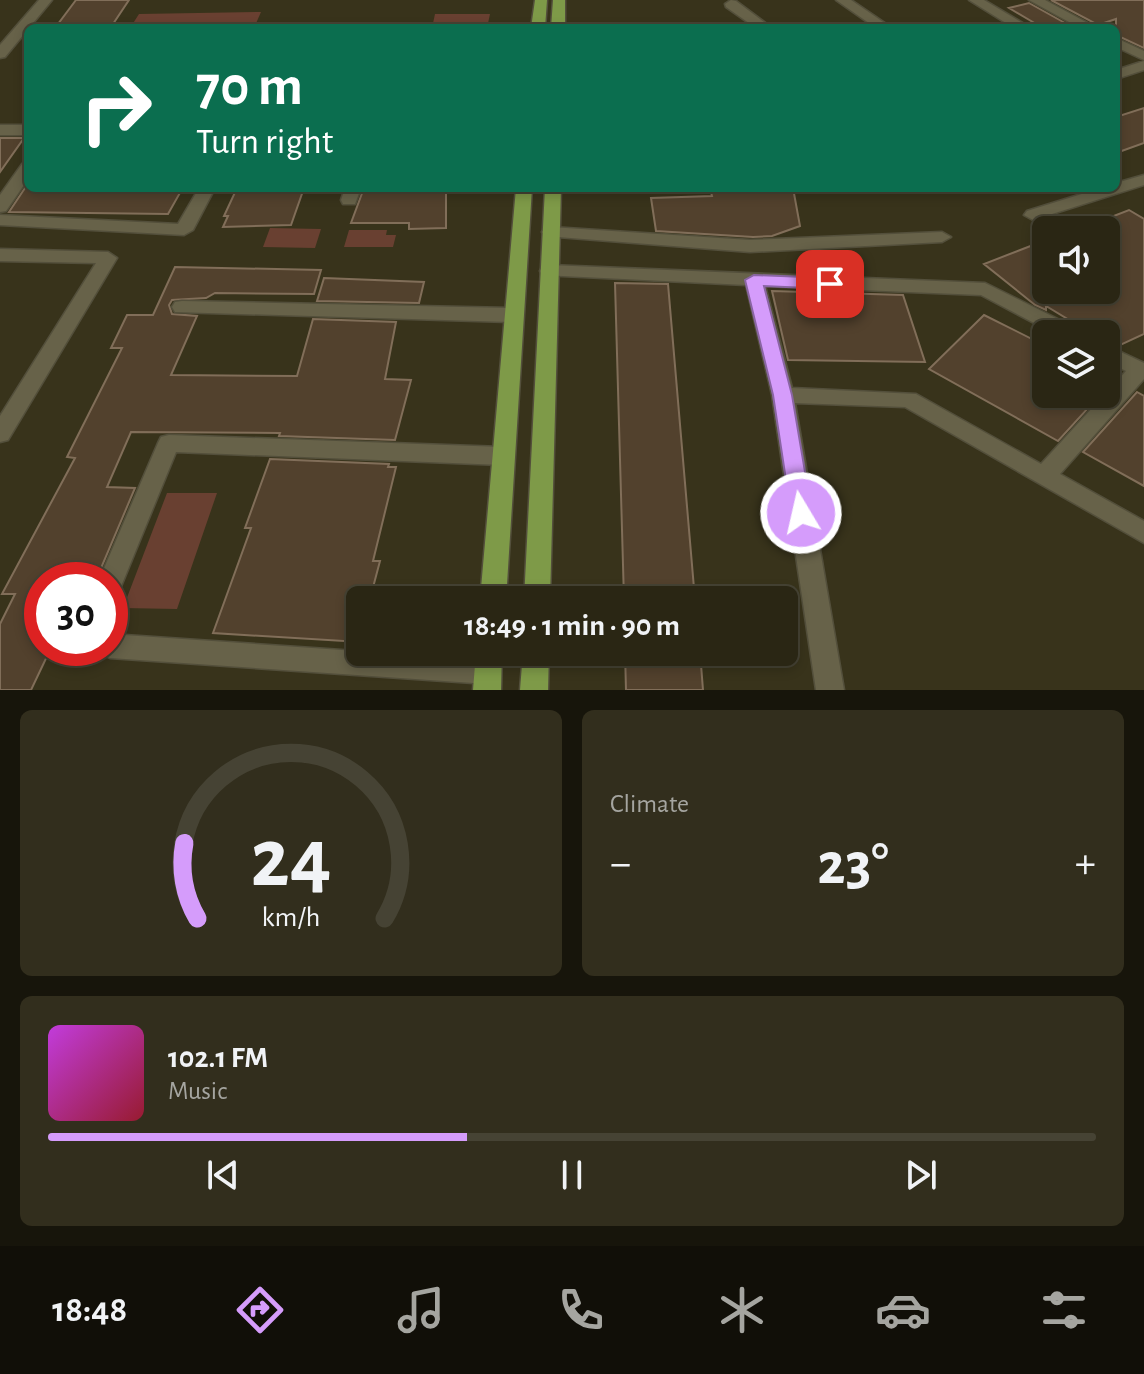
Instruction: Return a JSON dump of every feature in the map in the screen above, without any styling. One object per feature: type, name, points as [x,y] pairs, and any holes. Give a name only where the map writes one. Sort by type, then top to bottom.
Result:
[{"type":"main road","points":[[538,24],[541,0]]},
{"type":"main road","points":[[558,24],[559,0]]},
{"type":"main road","points":[[494,586],[524,192]]},
{"type":"main road","points":[[538,586],[553,192]]},
{"type":"main road","points":[[534,690],[535,666]]},
{"type":"street","points":[[26,24],[46,0]]},
{"type":"street","points":[[842,0],[879,24]]},
{"type":"street","points":[[975,0],[1017,24]]},
{"type":"street","points":[[1035,0],[1082,24]]},
{"type":"street","points":[[731,4],[759,24]]},
{"type":"street","points":[[0,54],[24,26]]},
{"type":"street","points":[[1120,44],[1144,56]]},
{"type":"street","points":[[1120,74],[1144,65]]},
{"type":"street","points":[[0,130],[24,130]]},
{"type":"street","points":[[0,207],[24,173]]},
{"type":"street","points":[[1120,188],[1144,180]]},
{"type":"street","points":[[0,220],[184,230],[205,192]]},
{"type":"street","points":[[1033,215],[1106,192]]},
{"type":"street","points":[[551,232],[750,246],[942,237]]},
{"type":"street","points":[[0,255],[108,258],[0,434]]},
{"type":"street","points":[[549,271],[985,289],[1044,320]]},
{"type":"street","points":[[754,280],[783,395],[830,690]]},
{"type":"street","points":[[182,307],[513,315]]},
{"type":"street","points":[[1044,476],[1142,371],[1120,359]]},
{"type":"street","points":[[783,395],[909,399],[1144,533]]},
{"type":"street","points":[[119,562],[169,443],[502,456]]},
{"type":"street","points":[[128,647],[488,671]]},
{"type":"shaded area","points":[[261,12],[256,24],[133,24],[139,14]]},
{"type":"shaded area","points":[[435,14],[490,14],[488,24],[433,24]]},
{"type":"shaded area","points":[[270,228],[321,229],[315,248],[263,247]]},
{"type":"shaded area","points":[[349,230],[387,230],[386,235],[396,235],[393,247],[344,247]]},
{"type":"shaded area","points":[[167,493],[217,493],[177,609],[128,608],[128,595]]},
{"type":"building","points":[[76,0],[129,0],[113,24],[58,24]]},
{"type":"building","points":[[1051,0],[1144,0],[1144,48],[1120,37],[1120,24],[1116,24],[1116,19],[1096,24]]},
{"type":"building","points":[[1029,3],[1065,23],[1036,24],[1009,8]]},
{"type":"building","points":[[1144,108],[1144,143],[1120,152],[1120,116]]},
{"type":"building","points":[[0,138],[24,138],[0,172]]},
{"type":"building","points":[[24,190],[24,192],[180,192],[168,214],[9,212]]},
{"type":"building","points":[[235,192],[303,192],[291,225],[223,227],[228,216],[224,216]]},
{"type":"building","points":[[363,192],[446,192],[446,228],[409,229],[409,223],[351,223]]},
{"type":"building","points":[[711,192],[794,192],[800,226],[772,236],[753,237],[656,231],[651,198],[712,196]]},
{"type":"building","points":[[1129,210],[1144,219],[1144,334],[1120,345],[1120,320],[1069,320],[1046,306],[1046,310],[1034,304],[1120,304],[1120,216],[1114,216]]},
{"type":"building","points":[[1032,245],[1032,303],[984,264]]},
{"type":"building","points":[[175,267],[321,270],[314,294],[215,293],[206,298],[172,300],[169,305],[172,314],[197,316],[171,375],[297,376],[313,319],[396,322],[385,379],[411,380],[395,440],[279,436],[280,433],[131,432],[107,487],[135,488],[104,562],[24,562],[24,666],[42,666],[31,690],[0,690],[0,624],[15,594],[2,594],[75,458],[67,457],[122,348],[111,348],[127,315],[153,315]]},
{"type":"building","points":[[324,278],[424,282],[419,303],[317,301]]},
{"type":"building","points":[[615,283],[668,284],[694,586],[624,586]]},
{"type":"building","points":[[772,291],[903,295],[925,362],[788,360]]},
{"type":"building","points":[[984,315],[1032,339],[1032,408],[1088,408],[1058,441],[929,369]]},
{"type":"building","points":[[1137,392],[1144,396],[1144,486],[1083,452]]},
{"type":"building","points":[[270,459],[389,464],[388,467],[396,467],[373,561],[380,561],[373,586],[346,586],[346,641],[213,633],[251,528],[245,528]]},
{"type":"building","points":[[625,666],[701,666],[703,690],[626,690]]},
{"type":"route","points":[[801,513],[783,395],[754,280],[830,284]]}]
